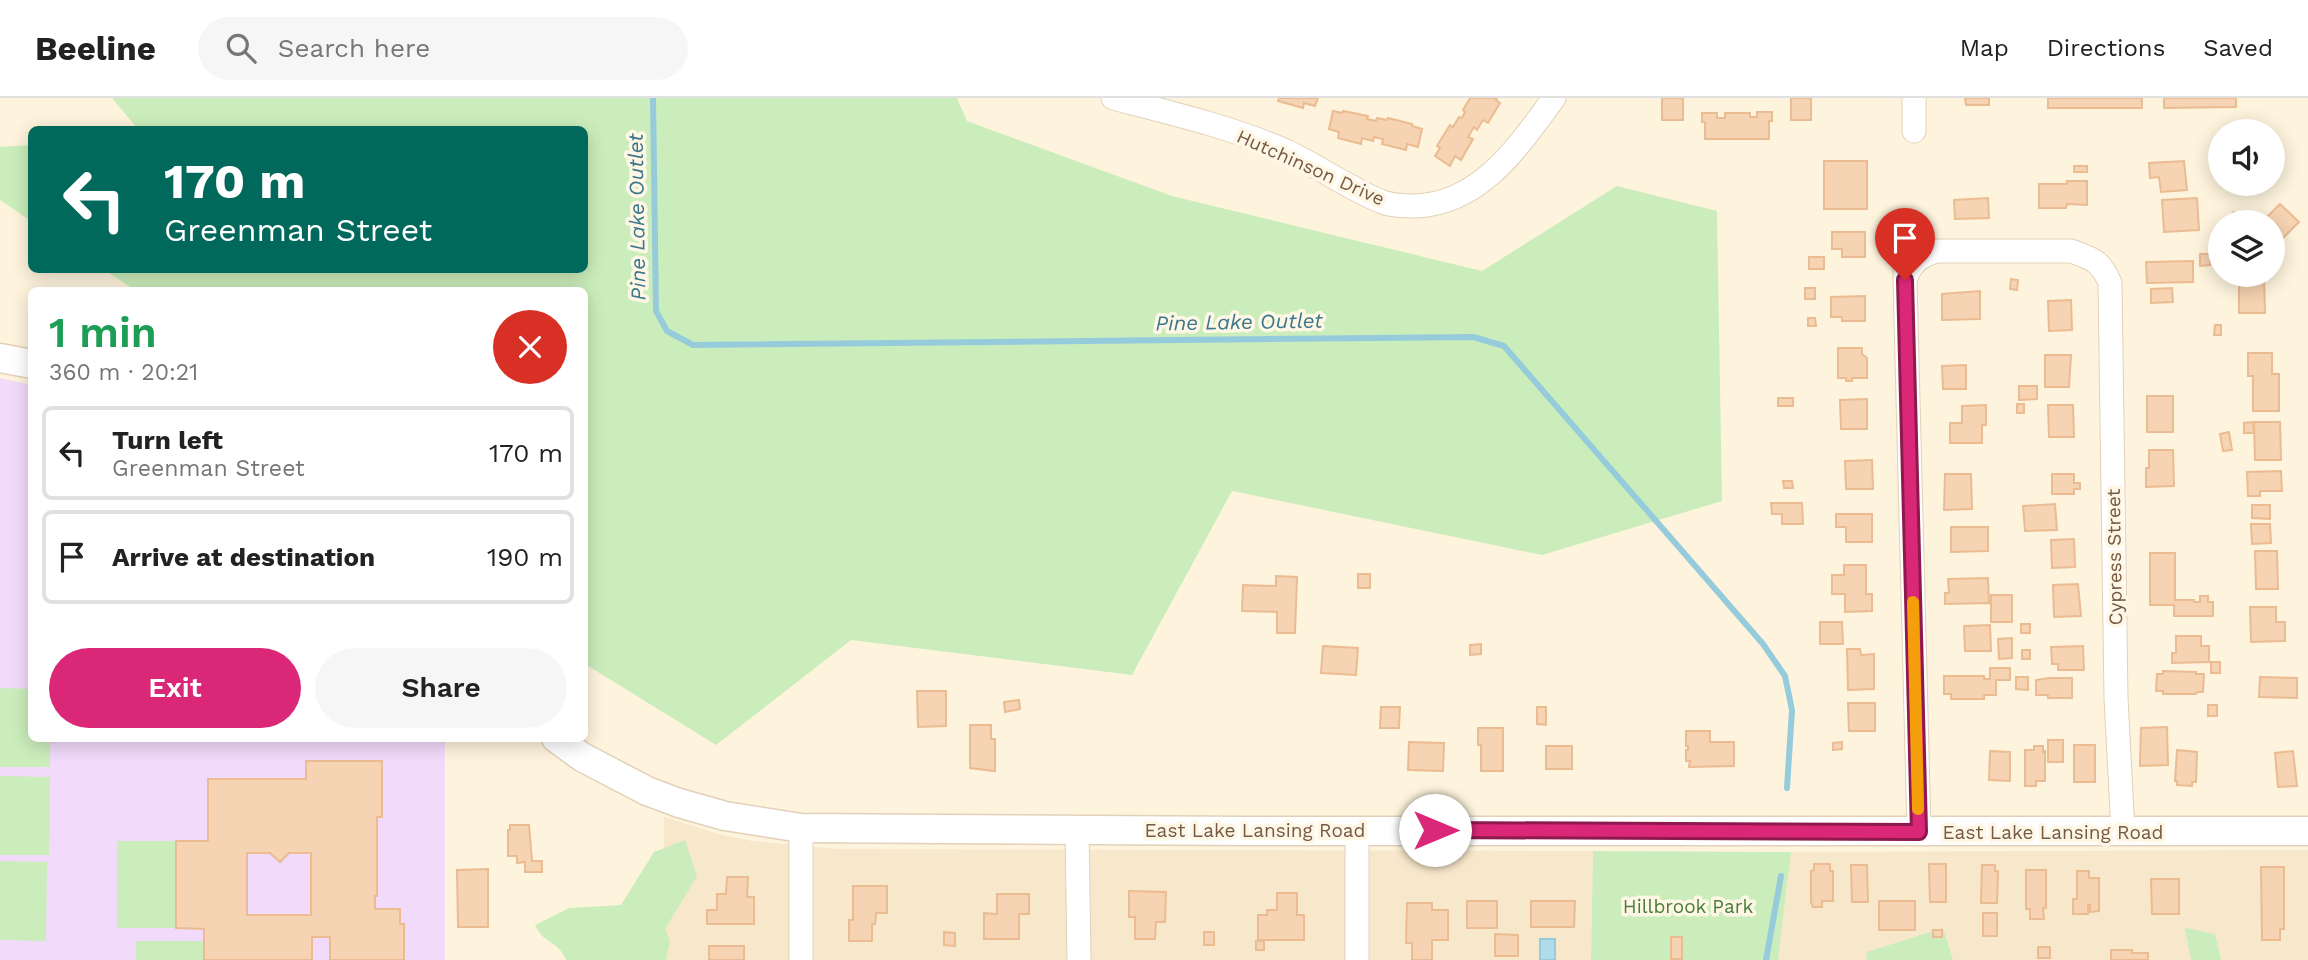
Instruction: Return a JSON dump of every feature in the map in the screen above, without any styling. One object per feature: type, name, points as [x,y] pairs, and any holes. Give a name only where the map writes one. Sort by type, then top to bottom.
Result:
[{"type":"street","name":"Hutchinson Drive","points":[[1113,98],[1229,130],[1287,152],[1382,202],[1404,206],[1442,202],[1474,188],[1502,164],[1554,98]]},
{"type":"street","points":[[1914,98],[1914,131]]},
{"type":"street","points":[[1906,230],[1919,832]]},
{"type":"street","name":"Cypress Street","points":[[1905,280],[1911,265],[1923,255],[1937,251],[2071,251],[2089,257],[2103,267],[2110,283],[2116,698],[2123,832]]},
{"type":"street","points":[[0,358],[28,362]]},
{"type":"street","name":"East Lake Lansing Road","points":[[562,742],[593,763],[647,791],[679,803],[725,816],[801,828],[2308,831]]},
{"type":"street","points":[[801,828],[801,960]]},
{"type":"street","points":[[1077,830],[1079,960]]},
{"type":"street","points":[[1357,830],[1357,960]]},
{"type":"shaded area","points":[[0,378],[28,384],[28,742],[445,742],[445,960],[0,960]]},
{"type":"shaded area","name":"Hillbrook Park","points":[[664,817],[722,835],[752,841],[838,849],[1593,851],[1591,960],[664,960]]},
{"type":"shaded area","points":[[2308,850],[2308,960],[1778,960],[1791,852]]},
{"type":"green space","points":[[112,98],[957,98],[967,121],[1172,196],[1482,271],[1617,186],[1717,211],[1722,501],[1542,555],[1232,491],[1132,675],[851,640],[716,745],[588,666],[588,287],[130,287],[109,273],[588,273],[588,126],[135,126]]},
{"type":"green space","points":[[28,145],[28,219],[0,200],[0,147]]},
{"type":"green space","points":[[0,688],[28,689],[28,742],[50,742],[50,767],[0,767]]},
{"type":"green space","points":[[0,776],[50,777],[49,855],[0,855]]},
{"type":"green space","points":[[685,840],[697,876],[665,929],[670,941],[666,960],[566,960],[559,948],[542,936],[535,925],[569,908],[621,905],[654,852]]},
{"type":"green space","points":[[117,841],[176,841],[176,928],[117,928]]},
{"type":"green space","name":"Hillbrook Park","points":[[1593,851],[1791,852],[1778,960],[1591,960]]},
{"type":"green space","points":[[0,861],[47,862],[46,941],[0,940]]},
{"type":"green space","points":[[1943,928],[1953,960],[1866,960],[1867,952]]},
{"type":"green space","points":[[2185,928],[2215,934],[2221,960],[2191,960]]},
{"type":"green space","points":[[136,941],[204,941],[204,960],[136,960]]},
{"type":"water","points":[[1540,939],[1555,939],[1555,960],[1540,960]]},
{"type":"building","points":[[1279,98],[1318,98],[1315,106],[1304,103],[1303,108],[1278,101]]},
{"type":"building","points":[[1470,98],[1497,98],[1500,103],[1488,123],[1483,120],[1477,130],[1474,127],[1468,137],[1473,139],[1461,160],[1455,156],[1450,166],[1435,156],[1440,148],[1437,146],[1450,125],[1453,127],[1459,117],[1462,118]]},
{"type":"building","points":[[1662,98],[1683,98],[1683,120],[1662,120]]},
{"type":"building","points":[[1791,98],[1811,98],[1811,120],[1791,120]]},
{"type":"building","points":[[1965,98],[1989,98],[1989,105],[1966,105]]},
{"type":"building","points":[[2048,98],[2142,98],[2142,108],[2048,108]]},
{"type":"building","points":[[2164,98],[2236,98],[2236,107],[2164,108]]},
{"type":"building","points":[[1333,111],[1368,116],[1367,119],[1376,121],[1377,118],[1388,118],[1412,124],[1422,129],[1418,147],[1407,144],[1406,150],[1382,144],[1383,139],[1374,137],[1373,141],[1362,138],[1361,144],[1338,138],[1339,132],[1329,129]]},
{"type":"building","points":[[1757,112],[1772,112],[1769,139],[1705,139],[1702,113],[1717,113],[1717,118],[1725,118],[1725,113],[1750,113],[1750,117],[1757,117]]},
{"type":"building","points":[[1824,161],[1867,161],[1867,209],[1824,209]]},
{"type":"building","points":[[2184,161],[2187,190],[2161,192],[2159,177],[2150,178],[2149,163]]},
{"type":"building","points":[[2074,166],[2087,166],[2087,172],[2074,172]]},
{"type":"building","points":[[2067,181],[2087,181],[2087,205],[2067,204],[2066,208],[2039,208],[2039,184],[2067,184]]},
{"type":"building","points":[[1988,198],[1989,218],[1955,219],[1954,200]]},
{"type":"building","points":[[2197,198],[2199,230],[2164,232],[2162,200]]},
{"type":"building","points":[[2280,204],[2299,222],[2285,236],[2285,210],[2274,210]]},
{"type":"building","points":[[1832,232],[1865,232],[1865,257],[1842,257],[1842,249],[1832,249]]},
{"type":"building","points":[[2200,254],[2208,254],[2208,265],[2200,266]]},
{"type":"building","points":[[1809,257],[1824,257],[1824,269],[1809,269]]},
{"type":"building","points":[[2193,261],[2193,282],[2147,283],[2146,262]]},
{"type":"building","points":[[2011,279],[2018,280],[2017,290],[2010,289]]},
{"type":"building","points":[[2239,287],[2264,287],[2265,313],[2239,313]]},
{"type":"building","points":[[1805,288],[1815,288],[1815,299],[1805,299]]},
{"type":"building","points":[[2172,288],[2173,302],[2151,303],[2151,289]]},
{"type":"building","points":[[1980,291],[1980,319],[1942,320],[1942,294]]},
{"type":"building","points":[[1865,296],[1865,321],[1842,321],[1842,317],[1831,317],[1831,297]]},
{"type":"building","points":[[2071,300],[2072,330],[2049,331],[2048,301]]},
{"type":"building","points":[[1808,318],[1815,318],[1816,326],[1808,326]]},
{"type":"building","points":[[2215,325],[2221,325],[2221,335],[2214,335]]},
{"type":"building","points":[[1838,348],[1862,348],[1862,354],[1867,358],[1867,378],[1852,378],[1852,381],[1846,381],[1846,378],[1838,378]]},
{"type":"building","points":[[2248,353],[2272,353],[2272,374],[2279,374],[2279,411],[2253,411],[2253,376],[2248,376]]},
{"type":"building","points":[[2045,355],[2071,355],[2069,387],[2045,387]]},
{"type":"building","points":[[1966,365],[1966,389],[1943,389],[1942,366]]},
{"type":"building","points":[[2019,386],[2037,386],[2037,399],[2019,400]]},
{"type":"building","points":[[2147,396],[2173,396],[2173,432],[2147,432]]},
{"type":"building","points":[[1778,398],[1793,398],[1793,406],[1778,406]]},
{"type":"building","points":[[1867,399],[1867,429],[1841,429],[1840,400]]},
{"type":"building","points":[[2017,404],[2024,404],[2024,413],[2017,413]]},
{"type":"building","points":[[1986,405],[1982,443],[1950,443],[1950,423],[1962,423],[1962,406]]},
{"type":"building","points":[[2048,405],[2073,405],[2074,437],[2049,437]]},
{"type":"building","points":[[2253,422],[2254,433],[2244,433],[2244,423]]},
{"type":"building","points":[[2254,422],[2280,422],[2281,460],[2255,460]]},
{"type":"building","points":[[2229,432],[2232,450],[2223,451],[2220,434]]},
{"type":"building","points":[[2149,450],[2173,450],[2174,486],[2146,487]]},
{"type":"building","points":[[1872,460],[1873,489],[1846,489],[1845,461]]},
{"type":"building","points":[[2281,471],[2282,491],[2260,491],[2260,496],[2248,496],[2247,472]]},
{"type":"building","points":[[1945,474],[1971,474],[1972,509],[1944,510]]},
{"type":"building","points":[[2052,474],[2074,474],[2074,483],[2080,483],[2080,489],[2074,489],[2074,494],[2052,494]]},
{"type":"building","points":[[1783,481],[1792,481],[1793,488],[1784,488]]},
{"type":"building","points":[[1771,503],[1802,503],[1803,524],[1782,524],[1782,514],[1772,514]]},
{"type":"building","points":[[2055,504],[2057,530],[2025,531],[2023,506]]},
{"type":"building","points":[[2252,505],[2270,505],[2270,519],[2252,518]]},
{"type":"building","points":[[1836,514],[1872,514],[1872,542],[1846,542],[1846,527],[1836,527]]},
{"type":"building","points":[[2251,524],[2270,524],[2271,543],[2252,544]]},
{"type":"building","points":[[1951,527],[1988,527],[1988,551],[1951,552]]},
{"type":"building","points":[[2074,539],[2075,567],[2052,568],[2051,540]]},
{"type":"building","points":[[2255,551],[2277,551],[2278,589],[2256,589]]},
{"type":"building","points":[[2150,553],[2175,553],[2175,600],[2200,602],[2200,596],[2208,596],[2208,602],[2213,602],[2213,616],[2174,616],[2174,605],[2150,605]]},
{"type":"building","points":[[1844,565],[1866,565],[1866,594],[1872,594],[1872,611],[1845,612],[1845,594],[1832,594],[1832,575],[1844,575]]},
{"type":"building","points":[[1358,574],[1370,574],[1370,588],[1358,588]]},
{"type":"building","points":[[1276,576],[1297,577],[1295,633],[1277,633],[1277,612],[1242,611],[1243,585],[1276,586]]},
{"type":"building","points":[[1988,578],[1989,603],[1945,604],[1945,593],[1949,593],[1948,579]]},
{"type":"building","points":[[2078,584],[2081,616],[2054,617],[2053,585]]},
{"type":"building","points":[[1991,595],[2012,595],[2012,622],[1991,622]]},
{"type":"building","points":[[2250,607],[2276,607],[2276,622],[2285,622],[2285,641],[2251,642]]},
{"type":"building","points":[[1820,622],[1842,622],[1843,644],[1820,644]]},
{"type":"building","points":[[2021,624],[2030,624],[2030,633],[2021,633]]},
{"type":"building","points":[[1990,625],[1991,651],[1965,651],[1964,626]]},
{"type":"building","points":[[2176,636],[2201,636],[2201,646],[2209,646],[2209,662],[2172,663],[2172,653],[2176,653]]},
{"type":"building","points":[[2012,638],[2012,658],[1999,659],[1998,639]]},
{"type":"building","points":[[1481,644],[1481,654],[1470,655],[1470,645]]},
{"type":"building","points":[[1323,646],[1358,648],[1356,675],[1321,673]]},
{"type":"building","points":[[2083,646],[2084,670],[2058,670],[2058,664],[2052,664],[2051,647]]},
{"type":"building","points":[[1847,649],[1860,649],[1861,655],[1874,654],[1874,689],[1848,690]]},
{"type":"building","points":[[2022,650],[2030,650],[2030,659],[2022,659]]},
{"type":"building","points":[[2211,662],[2220,662],[2220,673],[2211,673]]},
{"type":"building","points":[[1990,668],[2010,668],[2010,680],[1996,680],[1996,695],[1984,695],[1984,699],[1951,699],[1951,694],[1944,694],[1944,676],[1984,676],[1984,679],[1990,679]]},
{"type":"building","points":[[2163,671],[2204,674],[2203,692],[2163,694],[2163,691],[2156,691],[2157,674],[2163,674]]},
{"type":"building","points":[[2016,677],[2028,677],[2028,690],[2016,689]]},
{"type":"building","points":[[2260,677],[2297,678],[2297,698],[2259,697]]},
{"type":"building","points":[[2072,678],[2072,698],[2036,695],[2036,680]]},
{"type":"building","points":[[917,691],[946,691],[946,726],[918,727]]},
{"type":"building","points":[[1019,700],[1020,709],[1005,712],[1004,702]]},
{"type":"building","points":[[1848,703],[1875,703],[1875,731],[1849,731]]},
{"type":"building","points":[[2208,705],[2217,705],[2217,716],[2208,716]]},
{"type":"building","points":[[1381,707],[1400,707],[1399,728],[1380,728]]},
{"type":"building","points":[[1537,707],[1546,707],[1546,725],[1537,724]]},
{"type":"building","points":[[970,725],[991,725],[991,739],[995,739],[995,771],[970,768]]},
{"type":"building","points":[[2167,727],[2168,765],[2140,766],[2141,728]]},
{"type":"building","points":[[1478,728],[1503,728],[1503,771],[1481,771]]},
{"type":"building","points":[[1686,731],[1710,731],[1710,742],[1734,742],[1734,766],[1689,767],[1690,761],[1686,761]]},
{"type":"building","points":[[2048,740],[2063,740],[2063,762],[2048,762]]},
{"type":"building","points":[[1409,742],[1444,743],[1443,771],[1408,770]]},
{"type":"building","points":[[1842,742],[1842,749],[1833,750],[1833,743]]},
{"type":"building","points":[[2074,745],[2095,745],[2095,782],[2074,782]]},
{"type":"building","points":[[1546,746],[1572,746],[1572,769],[1546,769]]},
{"type":"building","points":[[2034,746],[2043,746],[2043,752],[2045,751],[2045,781],[2036,781],[2036,786],[2025,786],[2025,750],[2034,750]]},
{"type":"building","points":[[2177,750],[2197,752],[2196,782],[2192,782],[2192,786],[2177,785],[2175,781]]},
{"type":"building","points":[[1990,751],[2010,752],[2010,781],[1989,780]]},
{"type":"building","points":[[2293,751],[2297,786],[2278,787],[2275,753]]},
{"type":"building","points":[[306,761],[382,761],[382,817],[377,817],[375,909],[400,909],[400,924],[404,924],[404,960],[330,960],[330,937],[312,937],[312,960],[204,960],[204,929],[176,928],[176,841],[208,841],[208,779],[306,779]],"holes":[[[247,853],[270,853],[280,862],[289,853],[311,853],[311,915],[247,915]]]},
{"type":"building","points":[[510,825],[529,825],[532,861],[542,861],[542,872],[525,872],[525,862],[517,863],[517,856],[508,856]]},
{"type":"building","points":[[1814,864],[1830,864],[1830,871],[1833,871],[1833,901],[1822,901],[1822,907],[1813,907],[1811,902],[1811,871],[1814,870]]},
{"type":"building","points":[[1929,864],[1946,864],[1946,902],[1930,902]]},
{"type":"building","points":[[1851,865],[1867,865],[1868,902],[1852,902]]},
{"type":"building","points":[[1982,865],[1995,865],[1995,871],[1998,871],[1997,903],[1981,903]]},
{"type":"building","points":[[2261,867],[2284,867],[2284,929],[2280,929],[2280,940],[2262,940]]},
{"type":"building","points":[[488,869],[488,927],[458,927],[457,870]]},
{"type":"building","points":[[2026,870],[2046,870],[2044,919],[2030,919],[2030,909],[2026,909]]},
{"type":"building","points":[[2077,871],[2089,871],[2089,878],[2099,878],[2099,911],[2090,912],[2088,905],[2088,914],[2073,914],[2073,899],[2077,899]]},
{"type":"building","points":[[727,877],[748,877],[747,897],[754,897],[754,924],[707,924],[707,910],[717,910],[717,894],[726,894]]},
{"type":"building","points":[[2151,879],[2179,879],[2179,914],[2152,914]]},
{"type":"building","points":[[853,886],[887,886],[887,913],[876,913],[875,924],[872,924],[872,941],[849,941],[849,920],[853,920]]},
{"type":"building","points":[[1129,891],[1166,892],[1165,922],[1156,922],[1155,939],[1135,939],[1135,917],[1129,917]]},
{"type":"building","points":[[1277,893],[1297,893],[1297,915],[1304,915],[1304,940],[1258,940],[1258,915],[1267,915],[1267,910],[1277,910]]},
{"type":"building","points":[[997,894],[1029,894],[1029,914],[1019,914],[1019,939],[984,939],[984,913],[997,914]]},
{"type":"building","points":[[1467,901],[1497,901],[1497,928],[1467,928]]},
{"type":"building","points":[[1531,901],[1575,901],[1574,927],[1531,927]]},
{"type":"building","points":[[1879,901],[1915,901],[1915,930],[1879,930]]},
{"type":"building","points":[[1407,903],[1432,903],[1432,910],[1448,910],[1448,940],[1432,940],[1432,960],[1412,960],[1412,943],[1406,943]]},
{"type":"building","points":[[1983,913],[1997,913],[1997,936],[1983,936]]},
{"type":"building","points":[[1933,930],[1942,930],[1942,937],[1933,937]]},
{"type":"building","points":[[944,932],[955,933],[955,946],[944,945]]},
{"type":"building","points":[[1204,932],[1214,932],[1214,945],[1204,945]]},
{"type":"building","points":[[1495,934],[1518,935],[1518,956],[1495,956]]},
{"type":"building","points":[[1671,937],[1682,937],[1682,959],[1671,959]]},
{"type":"building","points":[[1256,941],[1264,941],[1264,950],[1256,950]]},
{"type":"building","points":[[709,946],[744,946],[744,960],[709,960]]},
{"type":"building","points":[[2038,947],[2050,947],[2050,958],[2038,958]]},
{"type":"building","points":[[2111,950],[2148,953],[2148,960],[2111,960]]},
{"type":"waterway","name":"Pine Lake Outlet","points":[[653,98],[656,311],[667,331],[693,345],[1473,337],[1504,346],[1763,644],[1785,676],[1792,710],[1787,788]]},
{"type":"waterway","name":"Pine Lake Outlet","points":[[1766,960],[1781,876]]},
{"type":"slow traffic","points":[[1913,602],[1918,809]]},
{"type":"route","points":[[1435,830],[1919,832],[1905,280]]}]
